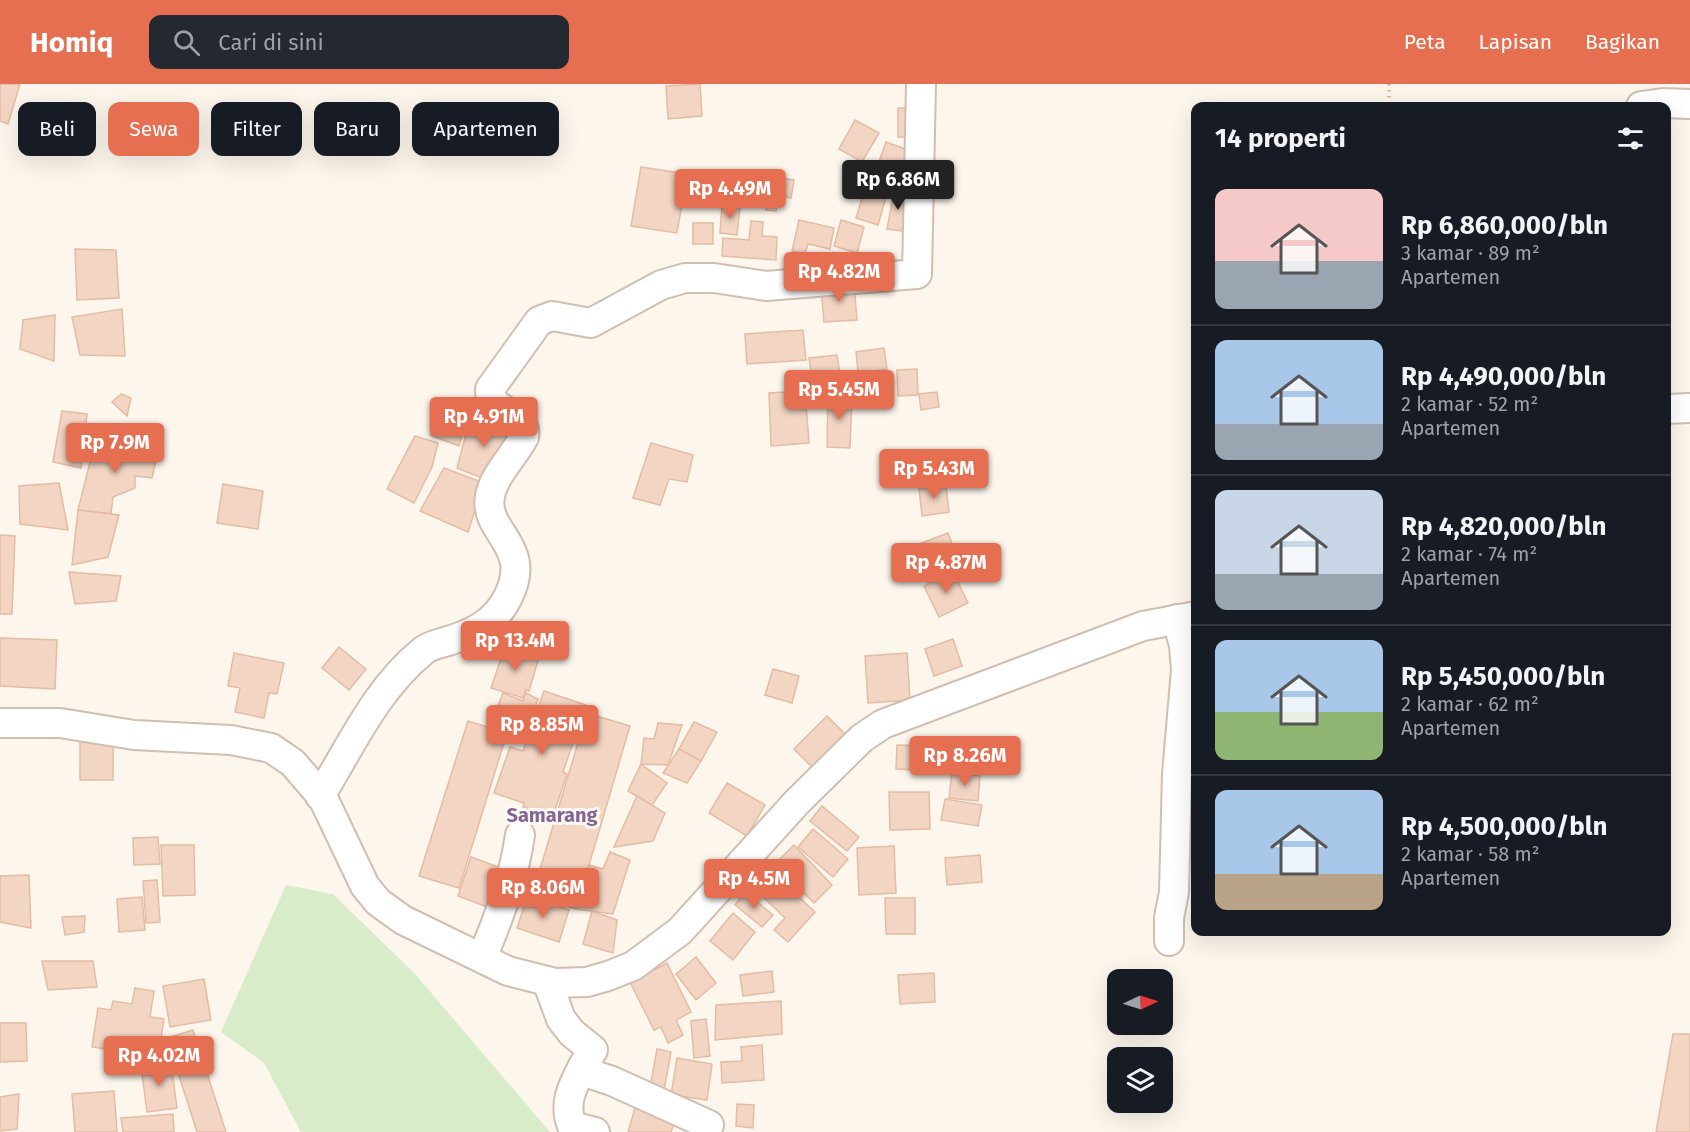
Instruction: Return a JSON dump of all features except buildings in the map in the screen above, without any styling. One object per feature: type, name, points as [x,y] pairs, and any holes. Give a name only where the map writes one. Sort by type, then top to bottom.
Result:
[{"type":"street","points":[[320,796],[376,702],[395,679],[423,651],[433,645],[477,632],[492,621],[508,599],[514,582],[513,548],[496,523],[490,498],[493,486],[524,437],[524,428],[519,421],[494,402],[490,389],[539,321],[552,316],[591,322],[661,285],[685,278],[714,278],[766,286],[917,274],[921,84]]},
{"type":"street","points":[[1671,103],[1690,104]]},
{"type":"street","points":[[1671,409],[1690,408]]},
{"type":"street","points":[[0,723],[60,723],[134,735],[253,743],[271,747],[285,755],[320,796],[365,886],[378,902],[403,920],[508,971],[547,981],[587,982],[633,966],[680,931],[797,801],[862,738],[883,724],[1089,645],[1143,626],[1186,617],[1184,646],[1186,670],[1177,774],[1174,892],[1169,918],[1170,941]]},
{"type":"street","points":[[482,958],[500,915],[516,867],[520,835]]},
{"type":"street","points":[[547,981],[561,1019],[572,1033],[593,1050],[573,1085],[567,1113],[572,1126],[595,1132]]},
{"type":"street","points":[[583,1066],[585,1072],[612,1081],[709,1125]]},
{"type":"path","points":[[1389,84],[1389,102]]},
{"type":"green space","points":[[286,885],[333,894],[416,975],[550,1132],[301,1132],[264,1063],[221,1032]]},
{"type":"district","name":"Samarang","points":[[552,815]]}]
